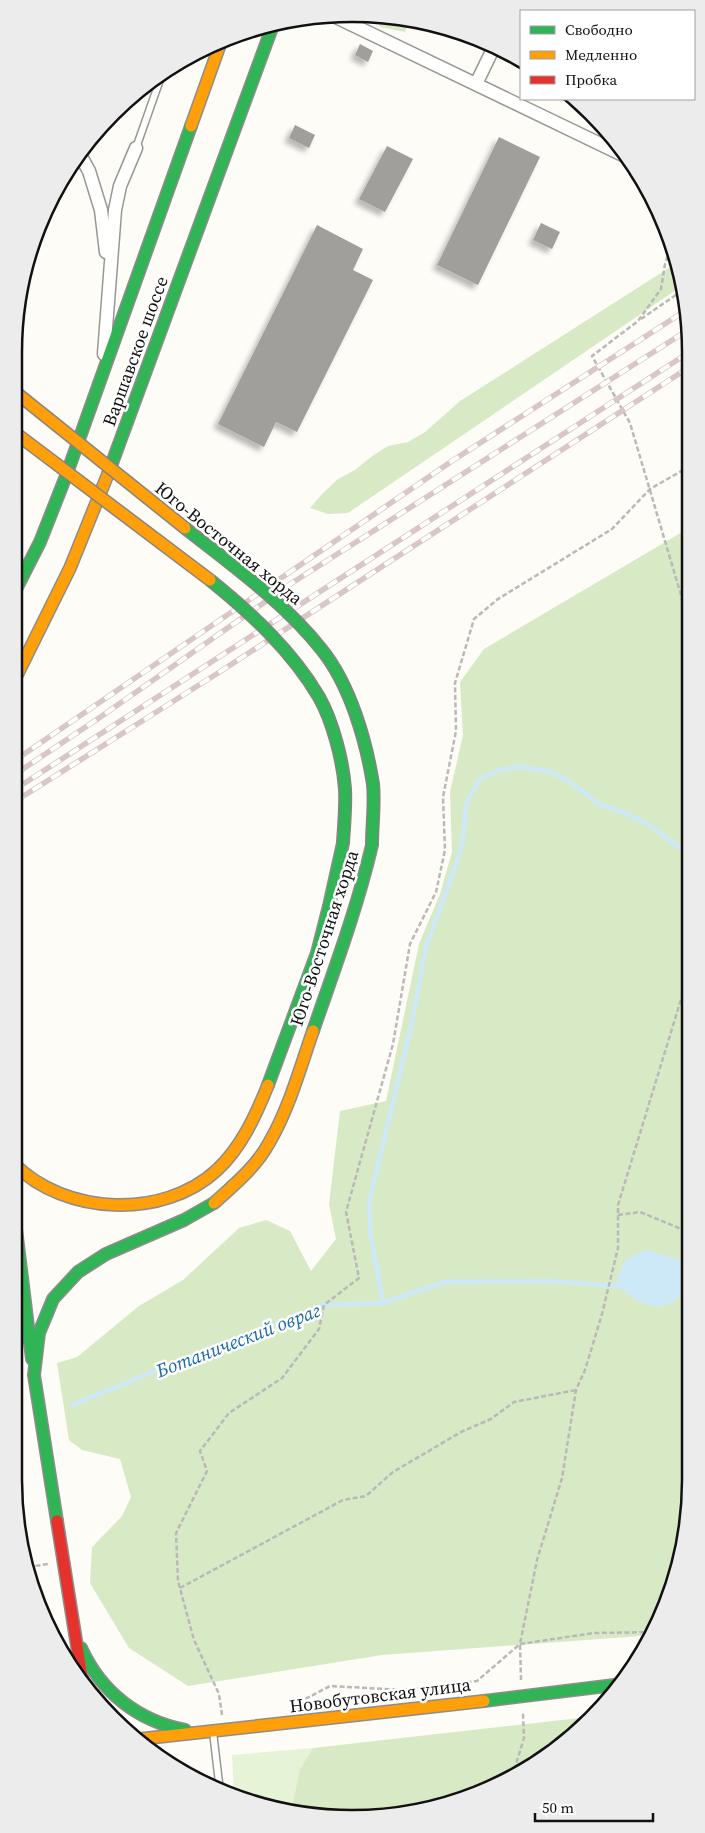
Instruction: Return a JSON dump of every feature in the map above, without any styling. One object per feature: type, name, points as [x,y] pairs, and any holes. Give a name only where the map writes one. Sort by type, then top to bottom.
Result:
[{"type":"main road","name":"Варшавское шоссе","points":[[22,665],[70,568],[113,462],[270,33]]},
{"type":"main road","name":"Варшавское шоссе","points":[[22,576],[43,533],[66,476],[217,52]]},
{"type":"main road","name":"Юго-Восточная хорда","points":[[22,398],[128,484],[246,576],[293,617],[323,651],[346,690],[364,739],[373,786],[372,845],[362,886],[287,1105],[269,1144],[244,1176],[214,1204],[184,1220],[106,1254],[78,1272],[52,1299],[39,1332],[34,1374]]},
{"type":"main road","name":"Юго-Восточная хорда","points":[[22,438],[236,601],[294,660],[320,699],[337,742],[345,790],[343,843],[332,899],[313,967],[259,1109],[238,1143],[217,1170],[194,1187],[165,1198],[121,1206],[82,1201],[42,1187],[22,1171]]},
{"type":"main road","points":[[22,1279],[34,1374],[82,1669]]},
{"type":"main road","points":[[75,1626],[80,1647],[90,1668],[109,1691],[124,1703],[149,1719],[176,1730],[213,1732]]},
{"type":"main road","name":"Новобутовская улица","points":[[147,1738],[611,1685]]},
{"type":"street","points":[[347,22],[612,150]]},
{"type":"street","points":[[476,84],[491,54]]},
{"type":"street","points":[[102,374],[115,210],[120,186],[136,148]]},
{"type":"street","points":[[84,161],[101,210],[109,282]]},
{"type":"lane","points":[[136,148],[158,87]]},
{"type":"lane","points":[[213,1732],[219,1782]]},
{"type":"path","points":[[638,321],[661,289],[668,257]]},
{"type":"path","points":[[677,294],[592,356],[630,423],[682,599]]},
{"type":"path","points":[[214,1717],[223,1716],[219,1694],[194,1640],[178,1581],[176,1534],[206,1471],[200,1451],[229,1413],[282,1378],[318,1329],[324,1305],[360,1278],[346,1212],[393,1044],[410,944],[436,892],[445,850],[443,797],[456,731],[455,683],[474,619],[498,599],[612,529],[650,489],[682,471]]},
{"type":"path","points":[[515,1768],[524,1738],[520,1644],[537,1560],[562,1478],[576,1390],[585,1370],[602,1314],[618,1248],[618,1205],[682,996]]},
{"type":"path","points":[[618,1215],[640,1212],[682,1229]]},
{"type":"path","points":[[180,1588],[343,1500],[366,1496],[393,1472],[461,1432],[491,1419],[514,1402],[576,1390]]},
{"type":"path","points":[[288,1708],[330,1686],[403,1690],[477,1681],[520,1644],[594,1633],[645,1632]]},
{"type":"green space","points":[[379,23],[407,27],[405,32],[380,27]]},
{"type":"green space","points":[[671,267],[676,290],[348,513],[328,514],[310,508],[338,479],[355,470],[388,446],[408,442],[425,432],[460,401]]},
{"type":"green space","points":[[682,532],[682,1502],[680,1524],[671,1566],[665,1587],[643,1636],[382,1655],[188,1686],[129,1648],[90,1583],[92,1547],[122,1516],[131,1497],[120,1459],[82,1450],[69,1440],[57,1363],[77,1357],[139,1306],[183,1280],[239,1228],[266,1220],[290,1231],[311,1271],[336,1239],[329,1204],[340,1111],[386,1101],[419,944],[440,894],[452,852],[450,792],[463,735],[460,682],[484,649]]},
{"type":"green space","points":[[582,1718],[536,1755],[498,1776],[459,1793],[396,1808],[331,1810],[295,1805],[293,1803],[300,1769],[313,1748]]},
{"type":"green space","points":[[313,1748],[300,1769],[304,1807],[267,1799],[234,1788],[232,1755]]},
{"type":"water","points":[[647,1250],[682,1261],[682,1296],[664,1306],[648,1305],[640,1302],[616,1286],[619,1272],[625,1262]]},
{"type":"building","points":[[360,44],[373,51],[368,62],[355,55]]},
{"type":"building","points":[[295,125],[315,135],[309,148],[289,138]]},
{"type":"building","points":[[499,137],[540,157],[478,285],[437,265]]},
{"type":"building","points":[[387,146],[413,159],[385,212],[359,199]]},
{"type":"building","points":[[541,223],[560,232],[552,249],[533,240]]},
{"type":"building","points":[[317,225],[363,249],[353,270],[373,280],[297,432],[276,422],[264,447],[218,424]]},
{"type":"waterway","points":[[383,1303],[371,1236],[369,1202],[412,1023],[426,947],[457,861],[463,838],[465,811],[469,797],[481,778],[503,769],[522,767],[548,771],[569,781],[599,804],[646,823],[682,849]]},
{"type":"waterway","name":"Ботанический овраг","points":[[72,1405],[201,1352],[324,1305],[383,1303],[444,1282],[547,1281],[616,1286]]},
{"type":"railway","points":[[22,756],[452,461],[680,314]]},
{"type":"railway","points":[[22,770],[292,583],[682,334]]},
{"type":"railway","points":[[22,785],[682,357]]},
{"type":"railway","points":[[22,797],[218,673],[682,372]]},
{"type":"traffic: fast","points":[[108,474],[270,33]]},
{"type":"traffic: fast","points":[[22,577],[40,542],[66,476],[191,126]]},
{"type":"traffic: fast","points":[[185,528],[275,600],[307,633],[332,664],[349,696],[361,731],[370,767],[374,791],[372,845]]},
{"type":"traffic: fast","points":[[210,580],[270,634],[296,664],[319,697],[329,718],[340,754],[344,778],[343,843]]},
{"type":"traffic: fast","points":[[268,1085],[317,953],[343,843]]},
{"type":"traffic: fast","points":[[313,1031],[352,916],[372,845]]},
{"type":"traffic: fast","points":[[57,1521],[34,1375],[39,1333],[53,1299],[78,1272],[106,1254],[184,1220],[214,1203]]},
{"type":"traffic: fast","points":[[22,1278],[32,1359]]},
{"type":"traffic: fast","points":[[81,1648],[99,1678],[123,1702],[152,1720],[185,1730]]},
{"type":"traffic: fast","points":[[484,1701],[611,1686]]},
{"type":"traffic: slow","points":[[191,126],[217,52]]},
{"type":"traffic: slow","points":[[22,397],[185,528]]},
{"type":"traffic: slow","points":[[22,438],[210,580]]},
{"type":"traffic: slow","points":[[22,665],[70,568],[108,474]]},
{"type":"traffic: slow","points":[[214,1203],[251,1168],[264,1152],[288,1102],[313,1031]]},
{"type":"traffic: slow","points":[[22,1170],[35,1181],[60,1193],[86,1201],[114,1205],[142,1204],[170,1197],[195,1186],[226,1161],[241,1141],[268,1085]]},
{"type":"traffic: slow","points":[[147,1738],[484,1701]]},
{"type":"traffic: jam","points":[[57,1521],[80,1667]]}]
